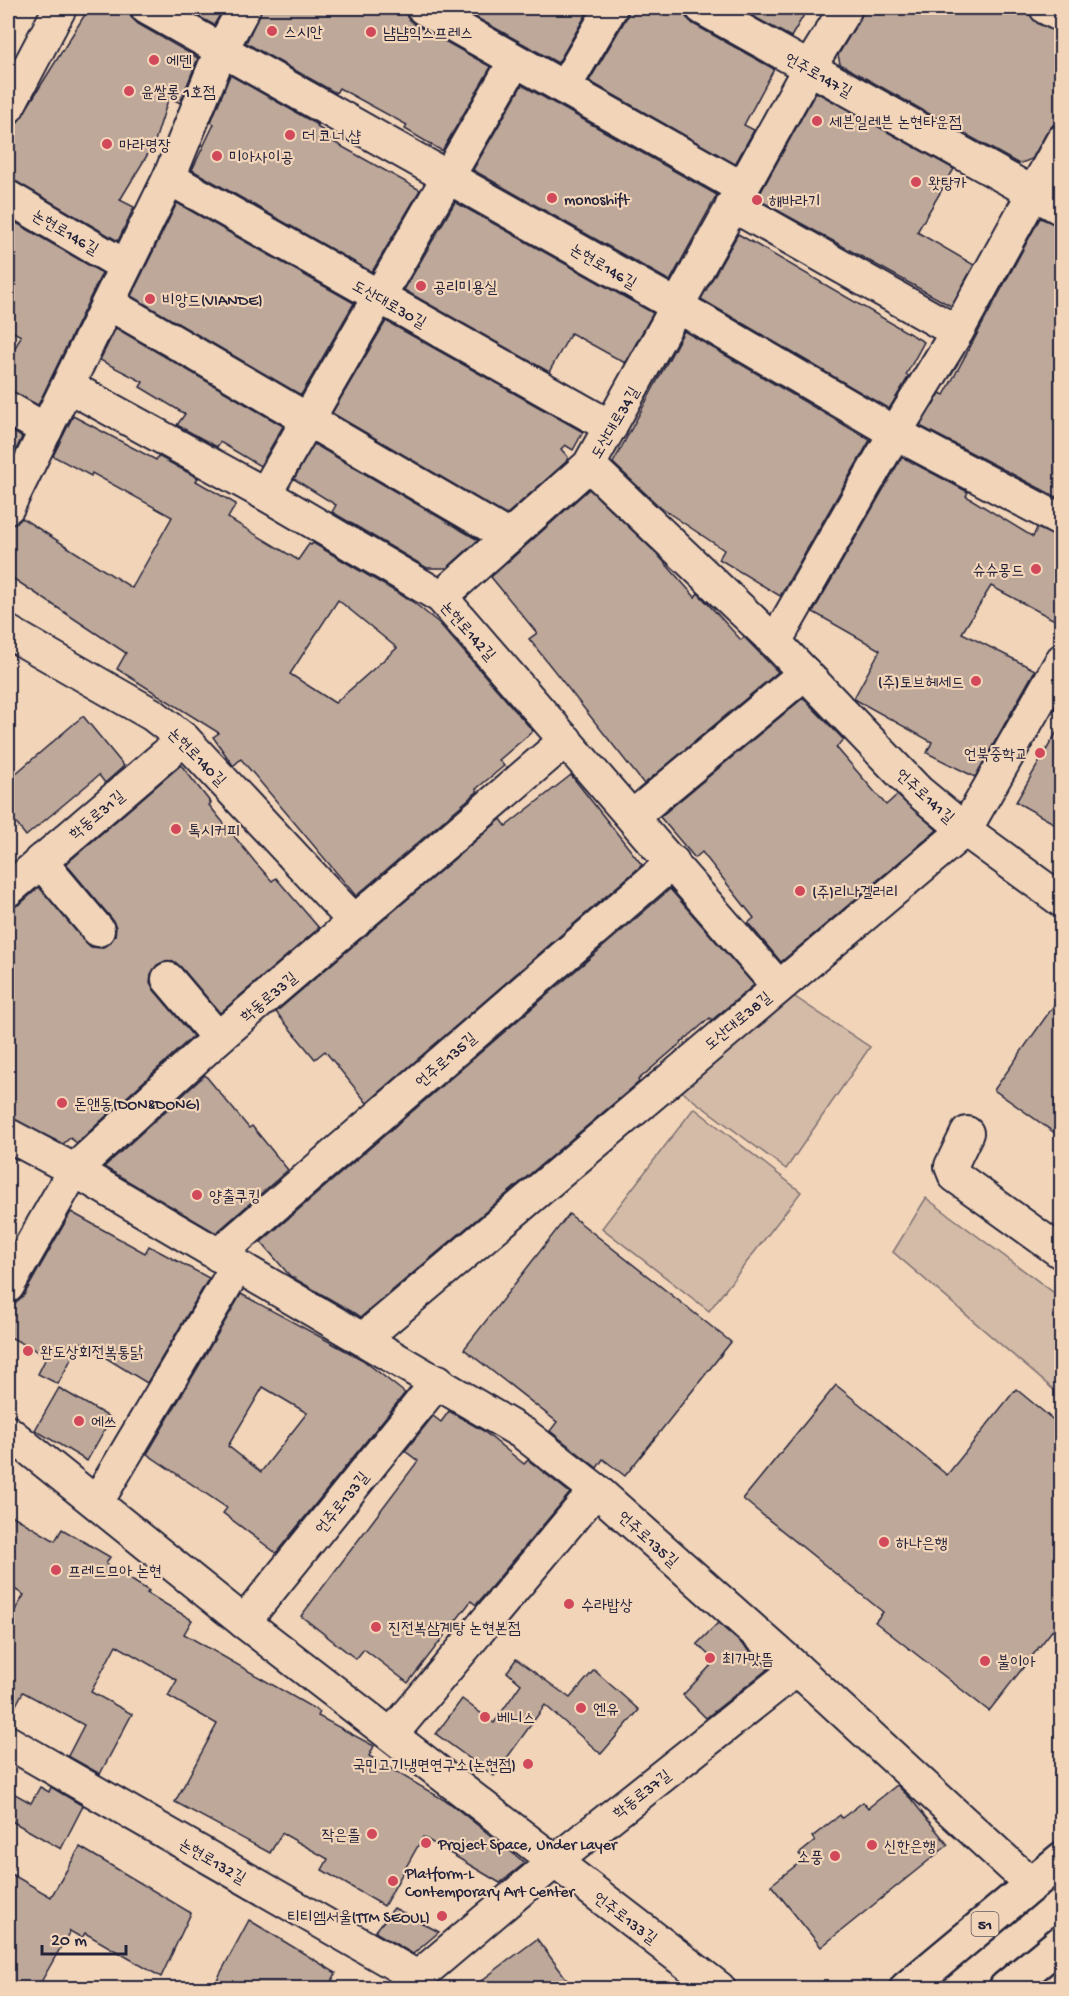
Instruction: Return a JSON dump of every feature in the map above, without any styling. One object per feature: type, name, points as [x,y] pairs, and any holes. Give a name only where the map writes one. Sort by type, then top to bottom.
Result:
[{"type":"main road","name":"51","points":[[907,1989],[1062,1859]]},
{"type":"main road","points":[[1006,1989],[1062,1942]]},
{"type":"street","points":[[8,107],[60,8]]},
{"type":"street","name":"논현로146길","points":[[147,8],[679,307],[895,433],[1062,521]]},
{"type":"street","points":[[8,507],[169,178],[221,50],[244,8]]},
{"type":"street","points":[[423,8],[564,88],[957,332]]},
{"type":"street","points":[[564,88],[611,8]]},
{"type":"street","name":"언주로147길","points":[[702,8],[1062,210]]},
{"type":"street","name":"도산대로34길","points":[[441,597],[589,465],[679,307],[808,68],[846,8]]},
{"type":"street","points":[[1046,8],[1062,16]]},
{"type":"street","points":[[265,494],[515,61]]},
{"type":"street","points":[[775,642],[895,433],[957,332],[1062,141]]},
{"type":"street","name":"도산대로30길","points":[[169,178],[611,427]]},
{"type":"street","name":"논현로146길","points":[[8,197],[125,266]]},
{"type":"street","points":[[108,303],[509,537]]},
{"type":"street","name":"논현로142길","points":[[68,386],[265,494],[441,597],[673,862],[778,986]]},
{"type":"street","points":[[8,408],[46,430]]},
{"type":"street","name":"언주로141길","points":[[589,465],[775,642],[918,791],[964,830],[1062,901]]},
{"type":"street","name":"논현로140길","points":[[8,632],[153,715],[184,739],[355,922]]},
{"type":"street","name":"도산대로38길","points":[[363,1339],[964,830],[1062,660]]},
{"type":"street","points":[[633,816],[805,673]]},
{"type":"street","name":"학동로31길","points":[[8,890],[184,739]]},
{"type":"street","name":"학동로33길","points":[[8,1286],[74,1170],[219,1038],[566,740]]},
{"type":"street","points":[[40,861],[98,930]]},
{"type":"street","name":"언주로135길","points":[[228,1261],[673,862]]},
{"type":"street","points":[[168,979],[219,1038]]},
{"type":"street","points":[[967,1133],[951,1166],[955,1176],[1062,1253]]},
{"type":"street","name":"언주로135길","points":[[8,1135],[74,1170],[524,1434],[596,1490],[797,1669],[1032,1885]]},
{"type":"street","points":[[97,1502],[228,1261]]},
{"type":"street","name":"언주로133길","points":[[244,1622],[438,1382]]},
{"type":"street","name":"언주로133길","points":[[8,1432],[244,1622],[392,1734],[719,1989]]},
{"type":"street","points":[[392,1734],[596,1490]]},
{"type":"street","name":"학동로37길","points":[[412,1983],[554,1862],[797,1669]]},
{"type":"street","name":"논현로132길","points":[[8,1742],[412,1983]]},
{"type":"shaded area","points":[[792,995],[870,1047],[786,1169],[681,1091]]},
{"type":"shaded area","points":[[694,1108],[801,1192],[709,1311],[602,1228]]},
{"type":"shaded area","points":[[926,1198],[1061,1298],[1061,1396],[893,1252]]},
{"type":"building","points":[[89,8],[129,8],[131,17],[138,24],[198,58],[180,103],[169,97],[154,144],[120,200],[134,207],[118,241],[17,182],[8,179],[8,138]]},
{"type":"building","points":[[183,8],[224,8],[214,25]]},
{"type":"building","points":[[262,8],[405,8],[407,17],[414,24],[491,67],[442,151],[405,129],[407,125],[339,88],[336,93],[246,43]]},
{"type":"building","points":[[459,8],[590,8],[558,63]]},
{"type":"building","points":[[629,8],[684,8],[686,17],[693,24],[774,69],[744,125],[754,130],[735,164],[589,81],[627,17]]},
{"type":"building","points":[[738,8],[808,8],[791,37]]},
{"type":"building","points":[[864,8],[1019,8],[1029,13],[1038,24],[1062,34],[1062,123],[1053,125],[1047,132],[1032,159],[1019,164],[840,64],[838,55]]},
{"type":"building","points":[[230,75],[318,125],[317,127],[324,131],[321,135],[420,190],[372,272],[192,170],[214,124],[211,122]]},
{"type":"building","points":[[522,85],[717,195],[670,281],[473,170]]},
{"type":"building","points":[[816,92],[954,169],[917,232],[974,265],[951,306],[757,199]]},
{"type":"building","points":[[455,202],[653,313],[625,363],[571,333],[549,372],[404,290]]},
{"type":"building","points":[[177,203],[354,303],[301,395],[131,296]]},
{"type":"building","points":[[8,218],[102,273],[38,405],[8,390],[8,362],[21,336],[8,329]]},
{"type":"building","points":[[1040,218],[1062,227],[1062,500],[920,426],[940,393],[944,395]]},
{"type":"building","points":[[738,234],[924,342],[906,375],[909,376],[889,409],[701,299]]},
{"type":"building","points":[[386,321],[583,432],[573,450],[565,445],[561,449],[568,457],[566,462],[506,515],[332,413]]},
{"type":"building","points":[[116,328],[283,426],[260,466],[220,442],[217,447],[177,425],[185,414],[140,387],[143,382],[100,360]]},
{"type":"building","points":[[684,331],[870,440],[780,596],[719,559],[724,550],[661,508],[613,463]]},
{"type":"building","points":[[73,416],[156,460],[158,456],[198,478],[196,481],[236,504],[228,518],[298,560],[309,544],[313,543],[413,602],[439,623],[533,731],[499,760],[504,766],[476,789],[478,791],[356,896],[241,759],[233,766],[213,737],[219,733],[117,669],[126,653],[8,575],[8,525],[22,518],[132,588],[172,517],[92,473],[91,476],[53,456]],"holes":[[[338,600],[397,648],[335,703],[290,674]]]},
{"type":"building","points":[[8,429],[22,437],[8,467]]},
{"type":"building","points":[[314,444],[478,540],[447,568],[427,568],[332,512],[336,505],[294,479]]},
{"type":"building","points":[[902,457],[968,492],[966,496],[1033,537],[1037,528],[1062,539],[1062,624],[991,586],[962,633],[1035,670],[975,777],[927,753],[932,742],[854,698],[880,650],[813,612]]},
{"type":"building","points":[[589,489],[657,554],[695,597],[698,593],[741,640],[744,637],[778,672],[644,784],[529,639],[537,633],[491,577]]},
{"type":"building","points":[[803,698],[844,740],[836,747],[886,805],[897,795],[937,830],[781,962],[748,923],[754,918],[702,852],[695,858],[660,817]]},
{"type":"building","points":[[83,716],[124,766],[105,783],[99,775],[26,836],[8,813],[8,780]]},
{"type":"building","points":[[1062,723],[1062,828],[1016,802]]},
{"type":"building","points":[[181,765],[211,803],[209,805],[255,862],[272,881],[276,878],[319,928],[220,1013],[175,962],[165,961],[157,965],[151,974],[150,982],[154,990],[193,1036],[77,1143],[70,1138],[63,1144],[8,1117],[8,909],[20,904],[39,887],[91,947],[101,948],[109,944],[115,936],[116,927],[112,919],[66,864]]},
{"type":"building","points":[[571,775],[642,865],[367,1103],[325,1051],[315,1059],[276,1012],[501,819],[506,826]]},
{"type":"building","points":[[670,889],[754,985],[712,1020],[710,1018],[638,1080],[639,1082],[361,1317],[290,1276],[261,1242]]},
{"type":"building","points":[[1062,994],[1062,1138],[994,1090]]},
{"type":"building","points":[[205,1075],[249,1128],[252,1126],[288,1170],[216,1233],[104,1167]]},
{"type":"building","points":[[71,1212],[145,1253],[149,1246],[209,1278],[147,1383],[80,1342],[58,1384],[38,1374],[47,1356],[8,1336],[8,1319],[16,1302],[24,1295]]},
{"type":"building","points":[[569,1214],[731,1342],[625,1476],[603,1459],[597,1468],[550,1431],[557,1422],[464,1349]]},
{"type":"building","points":[[241,1294],[363,1360],[405,1393],[276,1553],[223,1513],[227,1508],[147,1454]],"holes":[[[263,1387],[307,1413],[261,1472],[228,1446]]]},
{"type":"building","points":[[836,1385],[947,1475],[1016,1389],[1062,1427],[1062,1618],[989,1711],[875,1622],[883,1612],[743,1499]]},
{"type":"building","points":[[59,1388],[111,1418],[87,1461],[35,1430]]},
{"type":"building","points":[[449,1411],[482,1430],[524,1464],[528,1460],[570,1493],[476,1605],[471,1601],[408,1683],[364,1649],[356,1659],[301,1616],[418,1461],[405,1451],[433,1416],[441,1422]]},
{"type":"building","points":[[8,1513],[55,1541],[62,1529],[110,1557],[106,1564],[149,1591],[147,1593],[192,1620],[184,1634],[320,1712],[318,1716],[374,1746],[369,1756],[451,1804],[525,1863],[500,1883],[423,1837],[384,1906],[322,1870],[328,1859],[282,1833],[270,1853],[175,1802],[217,1724],[168,1696],[177,1680],[116,1645],[91,1692],[132,1714],[100,1774],[68,1756],[84,1725],[23,1692],[8,1720],[8,1622],[24,1595],[8,1585]]},
{"type":"building","points":[[718,1623],[769,1668],[706,1718],[683,1695],[715,1661],[697,1644]]},
{"type":"building","points":[[516,1659],[570,1698],[594,1670],[639,1710],[601,1754],[545,1705],[494,1776],[436,1734],[462,1699],[494,1723],[521,1684],[507,1672]]},
{"type":"building","points":[[897,1785],[948,1845],[821,1947],[771,1885],[804,1859],[799,1854],[815,1841],[812,1837],[840,1815],[842,1818],[863,1802],[868,1808]]},
{"type":"building","points":[[40,1787],[49,1792],[51,1787],[83,1806],[61,1849],[8,1819],[8,1790],[31,1803]]},
{"type":"building","points":[[80,1847],[191,1913],[161,1977],[85,1933],[82,1938],[70,1931],[37,1989],[8,1989],[8,1872],[51,1897]]},
{"type":"building","points":[[394,1908],[439,1932],[413,1954],[375,1932]]},
{"type":"building","points":[[249,1920],[336,1973],[328,1989],[212,1989]]},
{"type":"building","points":[[537,1939],[574,1989],[470,1989]]},
{"type":"place","name":"스시안","points":[[272,31]]},
{"type":"place","name":"냠냠익스프레스","points":[[371,32]]},
{"type":"place","name":"에덴","points":[[154,60]]},
{"type":"place","name":"윤쌀롱 1호점","points":[[129,91]]},
{"type":"place","name":"세븐일레븐 논현타운점","points":[[817,121]]},
{"type":"place","name":"더 코너 샵","points":[[290,135]]},
{"type":"place","name":"마라명장","points":[[107,144]]},
{"type":"place","name":"미아사이공","points":[[217,156]]},
{"type":"place","name":"왓탕카","points":[[916,182]]},
{"type":"place","name":"monoshift","points":[[552,198]]},
{"type":"place","name":"해바라기","points":[[757,200]]},
{"type":"place","name":"공리미용실","points":[[421,286]]},
{"type":"place","name":"비앙드(VIANDE)","points":[[150,299]]},
{"type":"place","name":"슈슈몽드","points":[[1036,569]]},
{"type":"place","name":"(주)토브헤세드","points":[[976,681]]},
{"type":"place","name":"언북중학교","points":[[1040,753]]},
{"type":"place","name":"톡시커피","points":[[176,829]]},
{"type":"place","name":"(주)리나겔러리","points":[[800,891]]},
{"type":"place","name":"돈앤동(DON&DONG)","points":[[62,1103]]},
{"type":"place","name":"양출쿠킹","points":[[197,1195]]},
{"type":"place","name":"완도상회전복통닭","points":[[28,1351]]},
{"type":"place","name":"에쓰","points":[[79,1421]]},
{"type":"place","name":"하나은행","points":[[884,1542]]},
{"type":"place","name":"프레드므아 논현","points":[[56,1570]]},
{"type":"place","name":"수라밥상","points":[[569,1604]]},
{"type":"place","name":"진전복삼계탕 논현본점","points":[[376,1627]]},
{"type":"place","name":"최가맛뜸","points":[[710,1658]]},
{"type":"place","name":"불이아","points":[[985,1661]]},
{"type":"place","name":"엔유","points":[[581,1708]]},
{"type":"place","name":"베니스","points":[[485,1717]]},
{"type":"place","name":"국민고기냉면연구소(논현점)","points":[[528,1764]]},
{"type":"place","name":"작은뜰","points":[[372,1834]]},
{"type":"place","name":"Project Space, Under Layer","points":[[426,1843]]},
{"type":"place","name":"신한은행","points":[[872,1845]]},
{"type":"place","name":"소풍","points":[[835,1856]]},
{"type":"place","name":"Platform-L Contemporary Art Center","points":[[393,1881]]},
{"type":"place","name":"티티엠서울(TTM SEOUL)","points":[[442,1916]]}]
